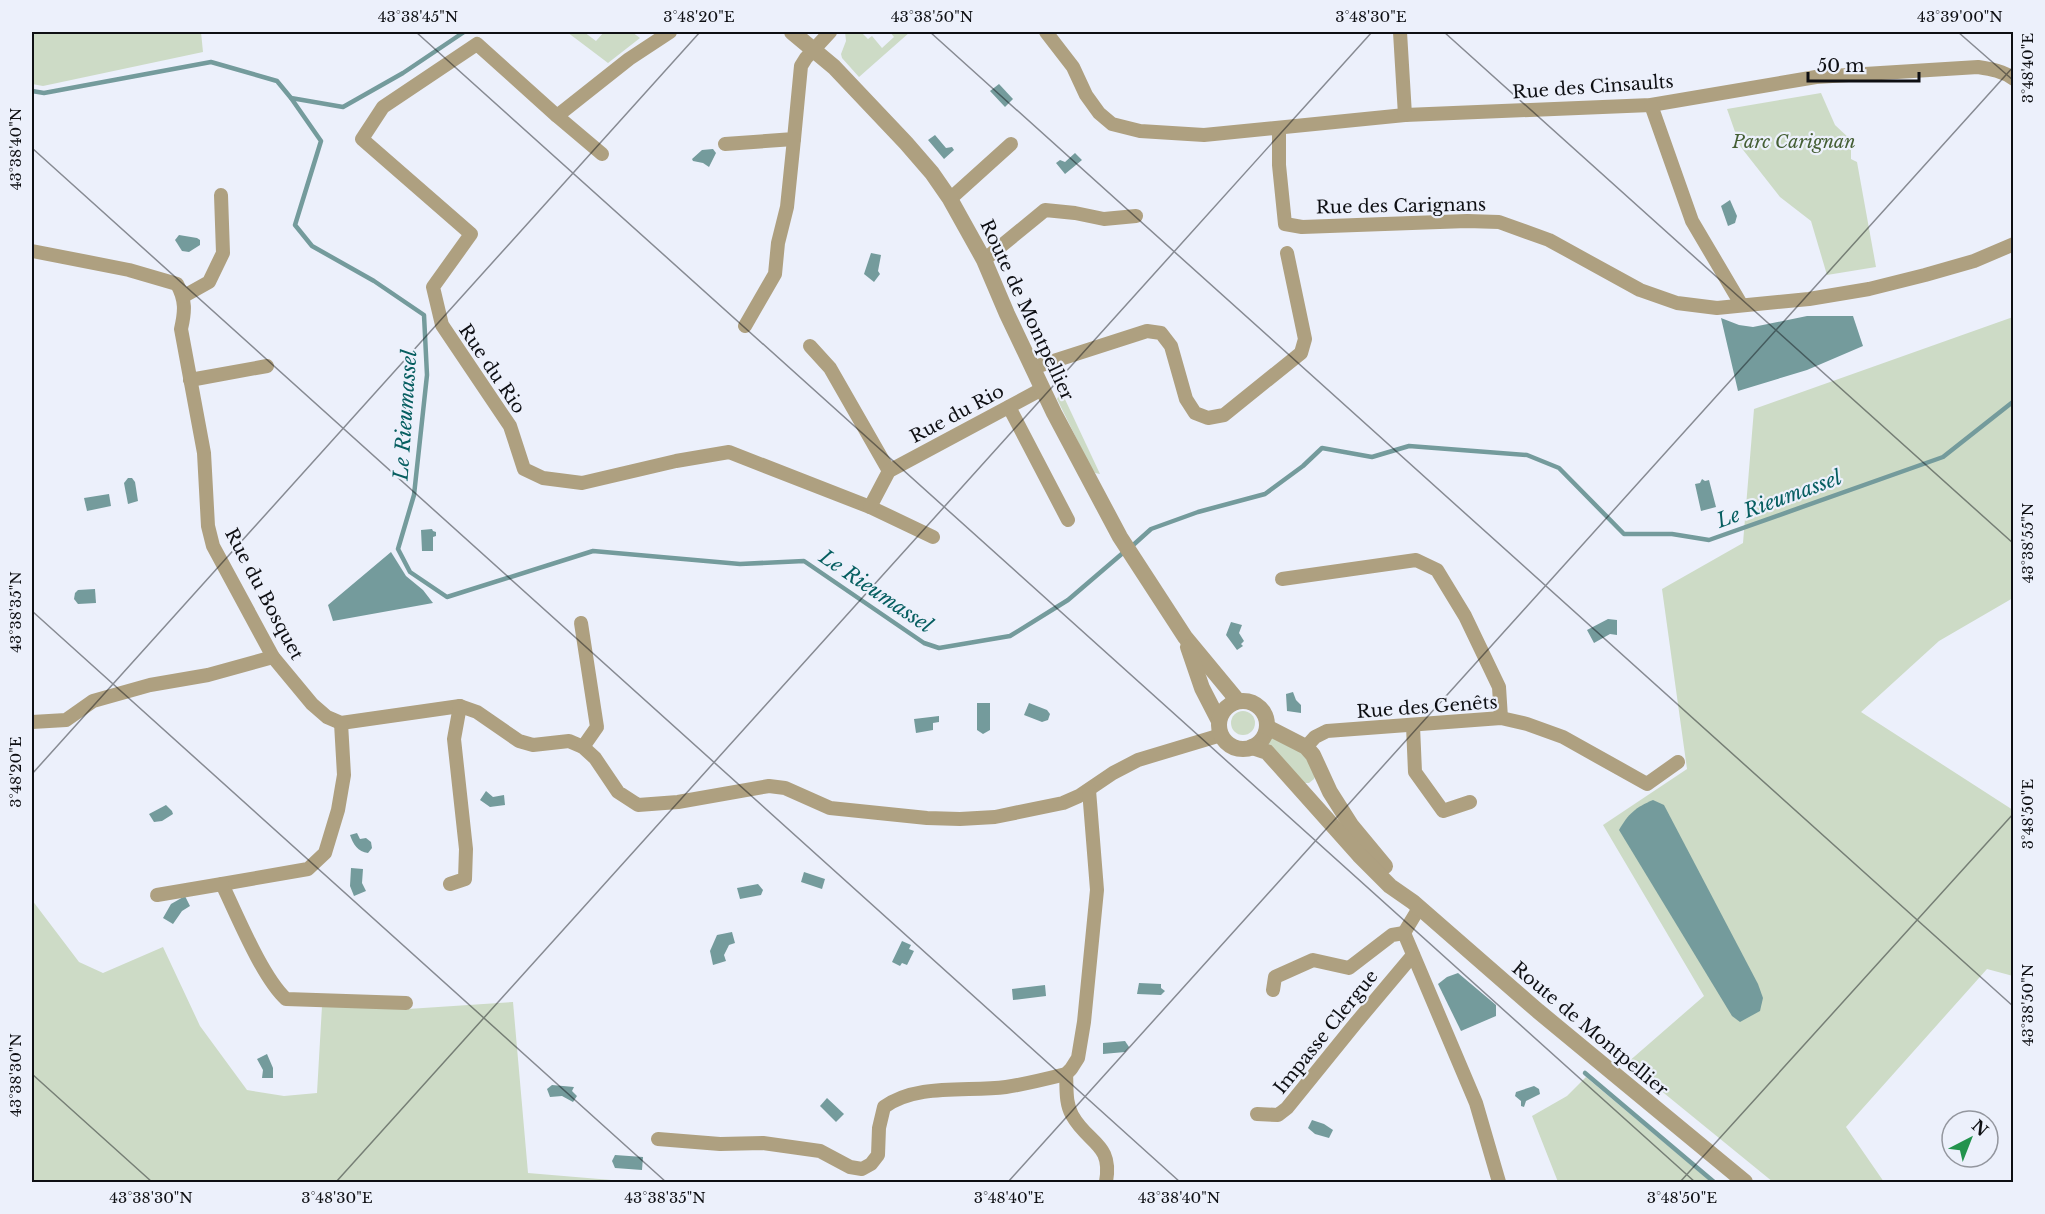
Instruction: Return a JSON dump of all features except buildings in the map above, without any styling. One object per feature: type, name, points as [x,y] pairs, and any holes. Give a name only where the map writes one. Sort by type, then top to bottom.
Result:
[{"type":"street","points":[[602,153],[557,116],[629,59],[670,32]]},
{"type":"street","name":"Route de Montpellier","points":[[792,32],[834,67],[906,143],[932,173],[950,199],[984,260],[1042,389],[1120,537],[1185,637],[1238,701]]},
{"type":"street","points":[[745,326],[776,274],[778,243],[787,207],[801,66],[830,32]]},
{"type":"street","points":[[1046,32],[1073,67],[1093,104],[1112,124],[1140,131],[1204,135],[1279,129]]},
{"type":"street","points":[[1400,32],[1405,115]]},
{"type":"street","name":"Rue du Rio","points":[[557,116],[477,44],[382,107],[362,140],[471,234],[433,287],[442,325],[510,426],[524,469],[543,478],[582,483],[676,461],[729,452],[870,507],[933,537]]},
{"type":"street","name":"Rue des Cinsaults","points":[[1279,129],[1405,115],[1651,105],[1816,77],[1978,67],[1995,70],[2013,79]]},
{"type":"street","points":[[1651,105],[1692,221],[1741,304]]},
{"type":"street","name":"Rue des Carignans","points":[[1279,129],[1279,165],[1285,224],[1302,227],[1499,222],[1549,240],[1640,290],[1677,303],[1717,308],[1809,299],[1869,289],[1974,261],[2013,244]]},
{"type":"street","points":[[725,144],[794,140]]},
{"type":"street","points":[[950,199],[1011,144]]},
{"type":"street","points":[[32,251],[129,270],[177,284],[184,296],[209,282],[223,253],[221,195]]},
{"type":"street","points":[[984,260],[1045,210],[1104,219],[1136,216]]},
{"type":"street","points":[[1032,368],[1147,331],[1161,333],[1172,346],[1186,399],[1195,413],[1208,418],[1224,415],[1301,353],[1305,339],[1287,254]]},
{"type":"street","name":"Rue du Bosquet","points":[[184,296],[185,312],[182,329],[204,453],[208,526],[213,546],[273,657],[294,684],[320,711],[341,723]]},
{"type":"street","points":[[810,346],[830,368],[889,471],[870,507]]},
{"type":"street","points":[[190,380],[267,366]]},
{"type":"street","name":"Rue du Rio","points":[[889,471],[1042,389]]},
{"type":"street","points":[[1009,407],[1068,520]]},
{"type":"street","points":[[1282,579],[1416,560],[1437,570],[1465,616],[1499,687],[1501,718]]},
{"type":"street","points":[[581,623],[597,727],[583,747]]},
{"type":"street","name":"Route de Montpellier","points":[[1185,637],[1202,688],[1220,728]]},
{"type":"street","points":[[32,722],[66,720],[93,702],[150,685],[208,675],[273,657]]},
{"type":"street","points":[[1238,701],[1253,702],[1259,707],[1264,712],[1267,727],[1262,739],[1252,747],[1238,748],[1226,741],[1220,728],[1226,708],[1238,701]]},
{"type":"street","points":[[450,884],[465,879],[466,849],[454,739],[460,706]]},
{"type":"street","points":[[157,896],[308,869],[325,853],[338,810],[344,775],[341,723],[460,706],[477,711],[519,741],[533,745],[569,741],[583,747],[595,758],[618,792],[638,805],[678,802],[769,786],[785,788],[830,808],[960,819],[995,817],[1063,803],[1079,796],[1113,773],[1138,760],[1220,728]]},
{"type":"street","name":"Rue des Genêts","points":[[1306,747],[1315,737],[1327,731],[1501,718],[1527,724],[1563,737],[1647,784],[1678,762]]},
{"type":"street","points":[[1413,726],[1415,772],[1443,811],[1470,802]]},
{"type":"street","points":[[1267,727],[1306,747]]},
{"type":"street","name":"Route de Montpellier","points":[[1252,747],[1267,752],[1397,892],[1416,905],[1538,1011],[1745,1182]]},
{"type":"street","name":"Route de Montpellier","points":[[1306,747],[1313,755],[1326,783],[1351,825],[1416,905]]},
{"type":"street","points":[[1305,794],[1326,783]]},
{"type":"street","points":[[658,1139],[720,1144],[764,1143],[820,1151],[849,1167],[862,1169],[871,1164],[878,1155],[879,1128],[884,1107],[892,1101],[923,1092],[1007,1087],[1066,1074],[1078,1058],[1084,1022],[1097,890],[1089,790]]},
{"type":"street","points":[[222,884],[261,962],[279,992],[286,999],[406,1003]]},
{"type":"street","points":[[1416,905],[1404,933],[1476,1103],[1499,1182]]},
{"type":"street","name":"Impasse Clergue","points":[[1273,990],[1275,977],[1313,960],[1349,968],[1392,935],[1404,933]]},
{"type":"street","name":"Impasse Clergue","points":[[1257,1114],[1278,1115],[1287,1108],[1354,1023],[1413,955]]},
{"type":"street","points":[[1066,1074],[1066,1100],[1072,1115],[1084,1132],[1104,1151],[1109,1167],[1106,1182]]},
{"type":"green space","points":[[32,32],[201,32],[203,52],[43,86],[32,84]]},
{"type":"green space","points":[[567,32],[584,32],[596,41],[604,32],[632,32],[640,38],[608,63]]},
{"type":"green space","points":[[845,32],[861,32],[868,39],[872,36],[882,48],[894,37],[890,32],[910,32],[859,77],[842,58],[841,54],[846,41]]},
{"type":"green space","name":"Parc Carignan","points":[[1821,93],[1835,125],[1851,140],[1851,159],[1857,162],[1876,267],[1827,275],[1811,221],[1780,197],[1740,146],[1727,109]]},
{"type":"green space","points":[[2013,317],[2013,598],[1939,641],[1861,712],[2013,810],[2013,976],[1987,969],[1846,1127],[1884,1182],[1773,1182],[1627,1063],[1704,996],[1603,825],[1687,769],[1662,589],[1743,543],[1754,409]]},
{"type":"green space","points":[[1059,395],[1063,395],[1100,474],[1095,473],[1089,464],[1057,399]]},
{"type":"green space","points":[[1243,711],[1248,712],[1254,718],[1254,728],[1248,734],[1243,735],[1238,734],[1232,728],[1231,723],[1232,718],[1238,712]]},
{"type":"green space","points":[[1270,734],[1300,748],[1316,774],[1314,779],[1309,783],[1304,783],[1270,745],[1264,742]]},
{"type":"green space","points":[[32,900],[79,962],[103,973],[163,947],[200,1026],[247,1090],[284,1096],[317,1093],[322,1006],[408,1009],[513,1002],[528,1173],[635,1182],[32,1182]]},
{"type":"green space","points":[[1586,1077],[1711,1182],[1558,1182],[1532,1116],[1567,1096]]},
{"type":"shaded area","points":[[999,84],[1013,99],[1005,107],[990,91]]},
{"type":"shaded area","points":[[935,135],[946,148],[952,147],[954,150],[944,159],[928,140]]},
{"type":"shaded area","points":[[713,149],[716,153],[709,167],[693,161],[692,159],[702,150]]},
{"type":"shaded area","points":[[1075,153],[1082,160],[1065,174],[1056,163],[1060,160],[1065,162]]},
{"type":"shaded area","points":[[1730,200],[1737,216],[1735,223],[1728,226],[1721,206]]},
{"type":"shaded area","points":[[179,235],[197,238],[200,240],[200,245],[189,252],[182,251],[175,240]]},
{"type":"shaded area","points":[[871,253],[881,255],[878,271],[880,274],[874,282],[864,274]]},
{"type":"shaded area","points":[[1807,316],[1853,316],[1863,346],[1807,370],[1738,391],[1721,318],[1739,325],[1753,327]]},
{"type":"shaded area","points":[[128,478],[132,478],[135,482],[138,501],[128,504],[124,483]]},
{"type":"shaded area","points":[[1702,479],[1709,480],[1716,507],[1701,511],[1695,484],[1700,483]]},
{"type":"shaded area","points":[[109,494],[111,506],[87,511],[84,498]]},
{"type":"shaded area","points":[[432,529],[436,532],[436,536],[433,537],[433,551],[422,551],[421,530]]},
{"type":"shaded area","points":[[391,552],[406,576],[423,590],[433,603],[333,621],[328,605]]},
{"type":"shaded area","points":[[95,589],[96,603],[78,604],[74,599],[78,590]]},
{"type":"shaded area","points":[[1608,619],[1617,620],[1617,635],[1610,634],[1594,643],[1587,630]]},
{"type":"shaded area","points":[[1231,622],[1242,625],[1239,633],[1244,641],[1241,644],[1243,646],[1237,650],[1226,635]]},
{"type":"shaded area","points":[[1293,692],[1301,705],[1301,713],[1287,711],[1286,694]]},
{"type":"shaded area","points":[[977,703],[990,703],[990,730],[983,734],[977,730]]},
{"type":"shaded area","points":[[1029,703],[1047,710],[1050,714],[1048,720],[1042,722],[1024,715]]},
{"type":"shaded area","points":[[939,716],[939,722],[933,723],[933,730],[916,733],[914,719]]},
{"type":"shaded area","points":[[486,791],[493,797],[504,795],[505,805],[490,807],[480,800]]},
{"type":"shaded area","points":[[1653,800],[1664,805],[1758,984],[1763,998],[1760,1011],[1740,1022],[1732,1016],[1619,830],[1633,812]]},
{"type":"shaded area","points":[[166,805],[173,814],[162,821],[154,822],[149,814]]},
{"type":"shaded area","points":[[357,833],[360,839],[366,838],[371,842],[372,848],[368,853],[356,847],[350,835]]},
{"type":"shaded area","points":[[351,868],[363,869],[362,883],[366,891],[354,896],[350,886]]},
{"type":"shaded area","points":[[804,872],[825,879],[822,889],[801,882]]},
{"type":"shaded area","points":[[758,884],[763,890],[761,895],[740,899],[737,888]]},
{"type":"shaded area","points":[[185,896],[190,906],[182,911],[173,924],[163,918],[171,904]]},
{"type":"shaded area","points":[[732,932],[735,943],[729,945],[724,955],[726,961],[713,965],[710,951],[717,935]]},
{"type":"shaded area","points":[[902,941],[911,945],[909,949],[914,951],[907,965],[902,963],[900,966],[892,962]]},
{"type":"shaded area","points":[[1458,973],[1496,1005],[1496,1016],[1461,1031],[1438,984]]},
{"type":"shaded area","points":[[1139,983],[1161,984],[1161,988],[1165,991],[1161,995],[1137,994]]},
{"type":"shaded area","points":[[1045,985],[1046,996],[1013,1000],[1012,989]]},
{"type":"shaded area","points":[[1125,1041],[1129,1047],[1125,1052],[1103,1054],[1103,1043]]},
{"type":"shaded area","points":[[267,1054],[273,1068],[273,1078],[262,1078],[263,1070],[257,1059]]},
{"type":"shaded area","points":[[552,1085],[574,1087],[572,1091],[577,1096],[573,1102],[562,1096],[550,1097],[547,1089]]},
{"type":"shaded area","points":[[1534,1086],[1539,1089],[1540,1094],[1526,1101],[1524,1107],[1521,1106],[1521,1101],[1515,1096],[1516,1092]]},
{"type":"shaded area","points":[[827,1098],[844,1114],[836,1122],[820,1106]]},
{"type":"shaded area","points":[[1312,1120],[1333,1130],[1329,1138],[1315,1134],[1308,1128]]},
{"type":"shaded area","points":[[615,1155],[643,1157],[642,1170],[615,1168],[612,1161]]},
{"type":"waterway","points":[[291,98],[343,107],[403,73],[464,32]]},
{"type":"waterway","name":"Le Rieumassel","points":[[32,91],[44,93],[211,62],[277,81],[291,98],[321,141],[295,225],[312,246],[374,281],[424,315],[427,375],[414,495],[398,549],[410,572],[447,597],[593,551],[740,564],[804,561],[924,643],[939,648],[1010,636],[1068,600],[1124,552]]},
{"type":"waterway","name":"Le Rieumassel","points":[[1131,547],[1151,529],[1198,512],[1265,494],[1303,466],[1322,448],[1372,457],[1409,446],[1527,455],[1559,468],[1624,534],[1672,534],[1709,540],[1943,457],[2014,401]]},
{"type":"waterway","points":[[1585,1073],[1714,1182]]}]
